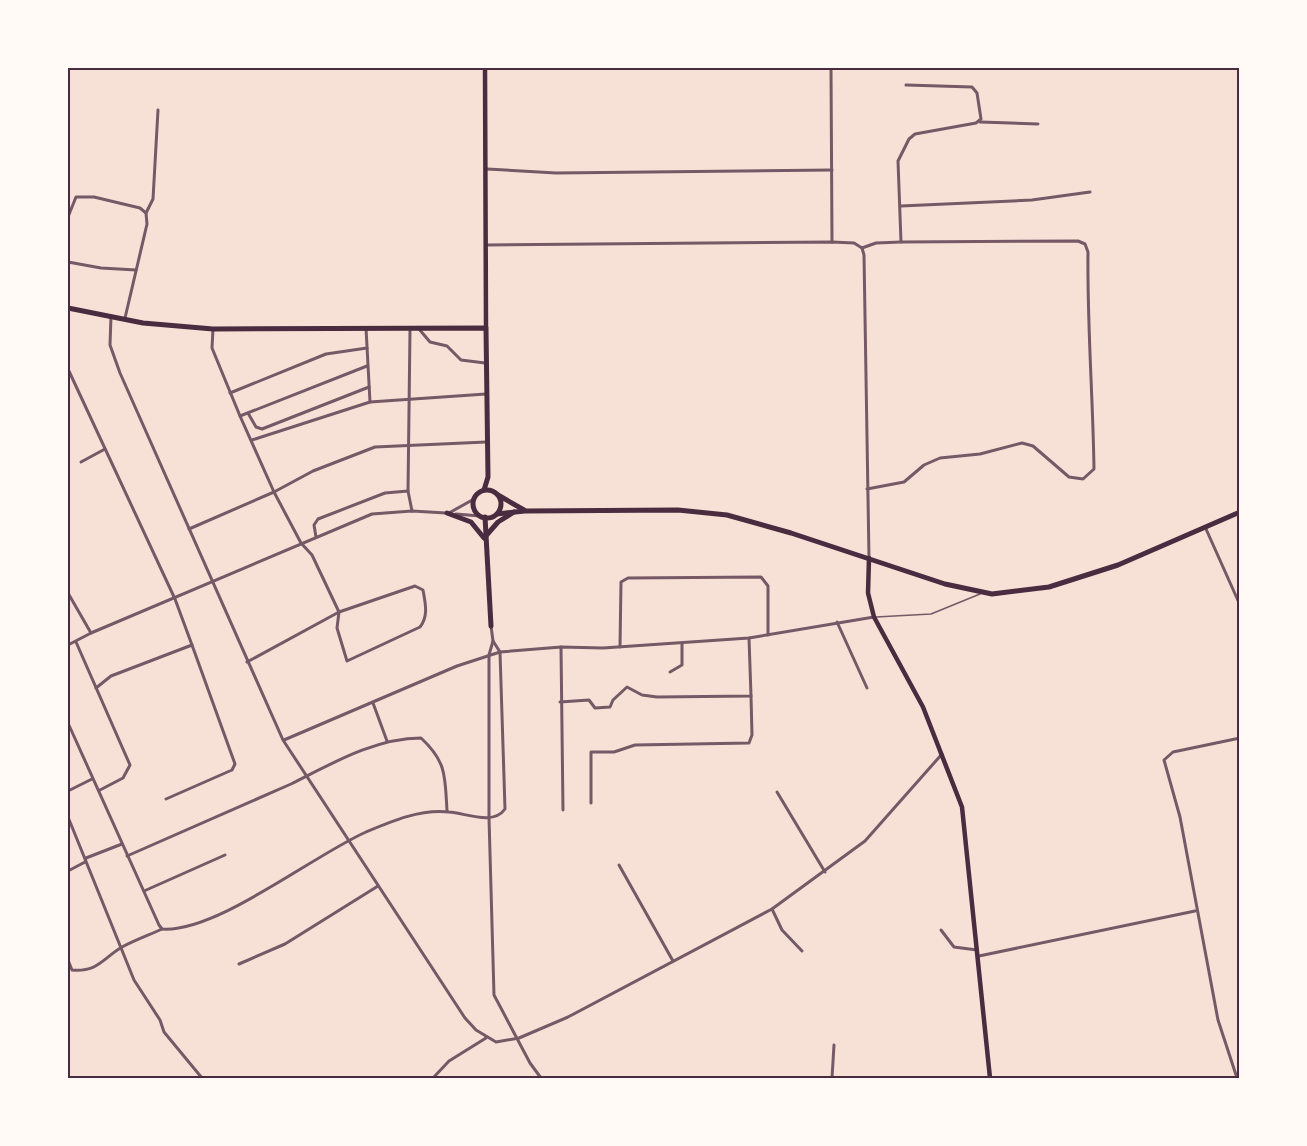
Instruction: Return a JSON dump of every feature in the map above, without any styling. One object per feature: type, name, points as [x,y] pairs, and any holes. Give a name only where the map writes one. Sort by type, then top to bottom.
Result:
[{"type":"main road","points":[[485,68],[488,477],[484,490],[474,499],[473,508],[482,517],[491,626]]},
{"type":"main road","points":[[68,310],[124,320],[213,329],[486,328]]},
{"type":"main road","points":[[488,477],[501,503],[496,514]]},
{"type":"main road","points":[[484,490],[496,493],[525,511]]},
{"type":"main road","points":[[482,517],[525,511],[678,510],[728,515],[945,584],[981,593],[1008,594],[1049,587],[1147,555],[1239,512]]},
{"type":"main road","points":[[484,538],[498,522],[516,512]]},
{"type":"main road","points":[[447,513],[471,522],[484,538]]},
{"type":"main road","points":[[869,558],[868,593],[874,617],[916,692],[942,754],[964,816],[990,1078]]},
{"type":"street","points":[[831,68],[832,242]]},
{"type":"street","points":[[906,85],[972,87],[977,93],[980,122]]},
{"type":"street","points":[[124,320],[147,224],[146,213],[153,199],[159,110]]},
{"type":"street","points":[[901,242],[898,161],[910,137],[980,122],[1038,124]]},
{"type":"street","points":[[487,169],[556,173],[832,170]]},
{"type":"street","points":[[901,206],[1032,200],[1090,192]]},
{"type":"street","points":[[68,217],[76,197],[94,198],[141,208],[146,213]]},
{"type":"street","points":[[862,248],[876,243],[901,242],[1078,241],[1085,244],[1088,252],[1094,469],[1086,477],[1080,479],[1069,477],[1033,446],[1022,444],[980,454],[940,458],[924,465],[904,482],[867,489]]},
{"type":"street","points":[[488,245],[832,242],[854,243],[862,248],[864,255],[869,558]]},
{"type":"street","points":[[68,262],[101,268],[136,270]]},
{"type":"street","points":[[111,316],[110,345],[120,374],[283,740],[465,1018],[486,1038],[496,1042],[519,1038],[568,1017],[772,909],[865,841],[942,754]]},
{"type":"street","points":[[366,328],[370,402]]},
{"type":"street","points":[[213,329],[212,348],[240,416],[274,492],[302,543],[312,555],[339,612],[337,628],[347,662],[420,627],[424,620],[426,605],[423,590],[418,585],[339,612],[247,662]]},
{"type":"street","points":[[419,329],[430,342],[447,346],[461,360],[487,363]]},
{"type":"street","points":[[410,330],[408,491],[412,512]]},
{"type":"street","points":[[230,393],[326,354],[368,348]]},
{"type":"street","points":[[240,416],[368,366]]},
{"type":"street","points":[[68,369],[175,599],[235,764],[232,770],[166,799]]},
{"type":"street","points":[[248,413],[256,427],[262,429],[369,387]]},
{"type":"street","points":[[252,441],[370,402],[489,394]]},
{"type":"street","points":[[189,529],[274,492],[314,471],[375,447],[486,442]]},
{"type":"street","points":[[81,462],[105,449]]},
{"type":"street","points":[[316,537],[314,525],[318,519],[385,493],[408,491]]},
{"type":"street","points":[[447,513],[474,499]]},
{"type":"street","points":[[68,645],[91,633],[372,514],[412,512],[482,517]]},
{"type":"street","points":[[1206,529],[1239,605]]},
{"type":"street","points":[[620,647],[621,582],[628,578],[761,577],[768,586],[768,635]]},
{"type":"street","points":[[68,593],[91,633]]},
{"type":"street","points":[[283,740],[500,652],[561,647],[682,644],[749,638],[874,617]]},
{"type":"street","points":[[837,622],[867,688]]},
{"type":"street","points":[[491,626],[493,641],[489,655],[489,818],[494,995],[519,1038],[530,1063],[541,1078]]},
{"type":"street","points":[[591,803],[591,752],[614,752],[635,745],[749,743],[752,735],[749,638]]},
{"type":"street","points":[[68,960],[72,970],[86,971],[99,965],[120,948],[162,928],[185,927],[232,908],[348,840],[399,818],[447,811],[489,818],[497,817],[505,809],[500,652],[493,641]]},
{"type":"street","points":[[76,642],[130,765],[123,778],[100,790]]},
{"type":"street","points":[[670,672],[682,665],[682,644]]},
{"type":"street","points":[[96,688],[111,676],[192,645]]},
{"type":"street","points":[[561,647],[563,810]]},
{"type":"street","points":[[560,702],[589,700],[595,708],[610,707],[613,700],[627,687],[642,695],[657,697],[751,696]]},
{"type":"street","points":[[374,703],[387,741]]},
{"type":"street","points":[[68,723],[92,779],[100,790],[127,856],[162,928]]},
{"type":"street","points":[[127,856],[398,738],[421,738],[438,755],[444,772],[447,811]]},
{"type":"street","points":[[1237,1078],[1218,1020],[1195,910],[1180,817],[1164,760],[1173,752],[1239,738]]},
{"type":"street","points":[[68,791],[92,779]]},
{"type":"street","points":[[777,792],[825,872]]},
{"type":"street","points":[[68,817],[134,980],[160,1020],[164,1032],[202,1078]]},
{"type":"street","points":[[68,871],[85,862],[86,858],[122,844]]},
{"type":"street","points":[[144,891],[225,855]]},
{"type":"street","points":[[619,864],[673,962]]},
{"type":"street","points":[[239,964],[285,944],[378,886]]},
{"type":"street","points":[[772,909],[782,930],[802,951]]},
{"type":"street","points":[[979,956],[1195,910]]},
{"type":"street","points":[[942,930],[954,947],[979,950]]},
{"type":"street","points":[[433,1078],[449,1061],[486,1038]]},
{"type":"street","points":[[832,1078],[834,1045]]},
{"type":"lane","points":[[874,617],[931,614],[981,593]]}]
